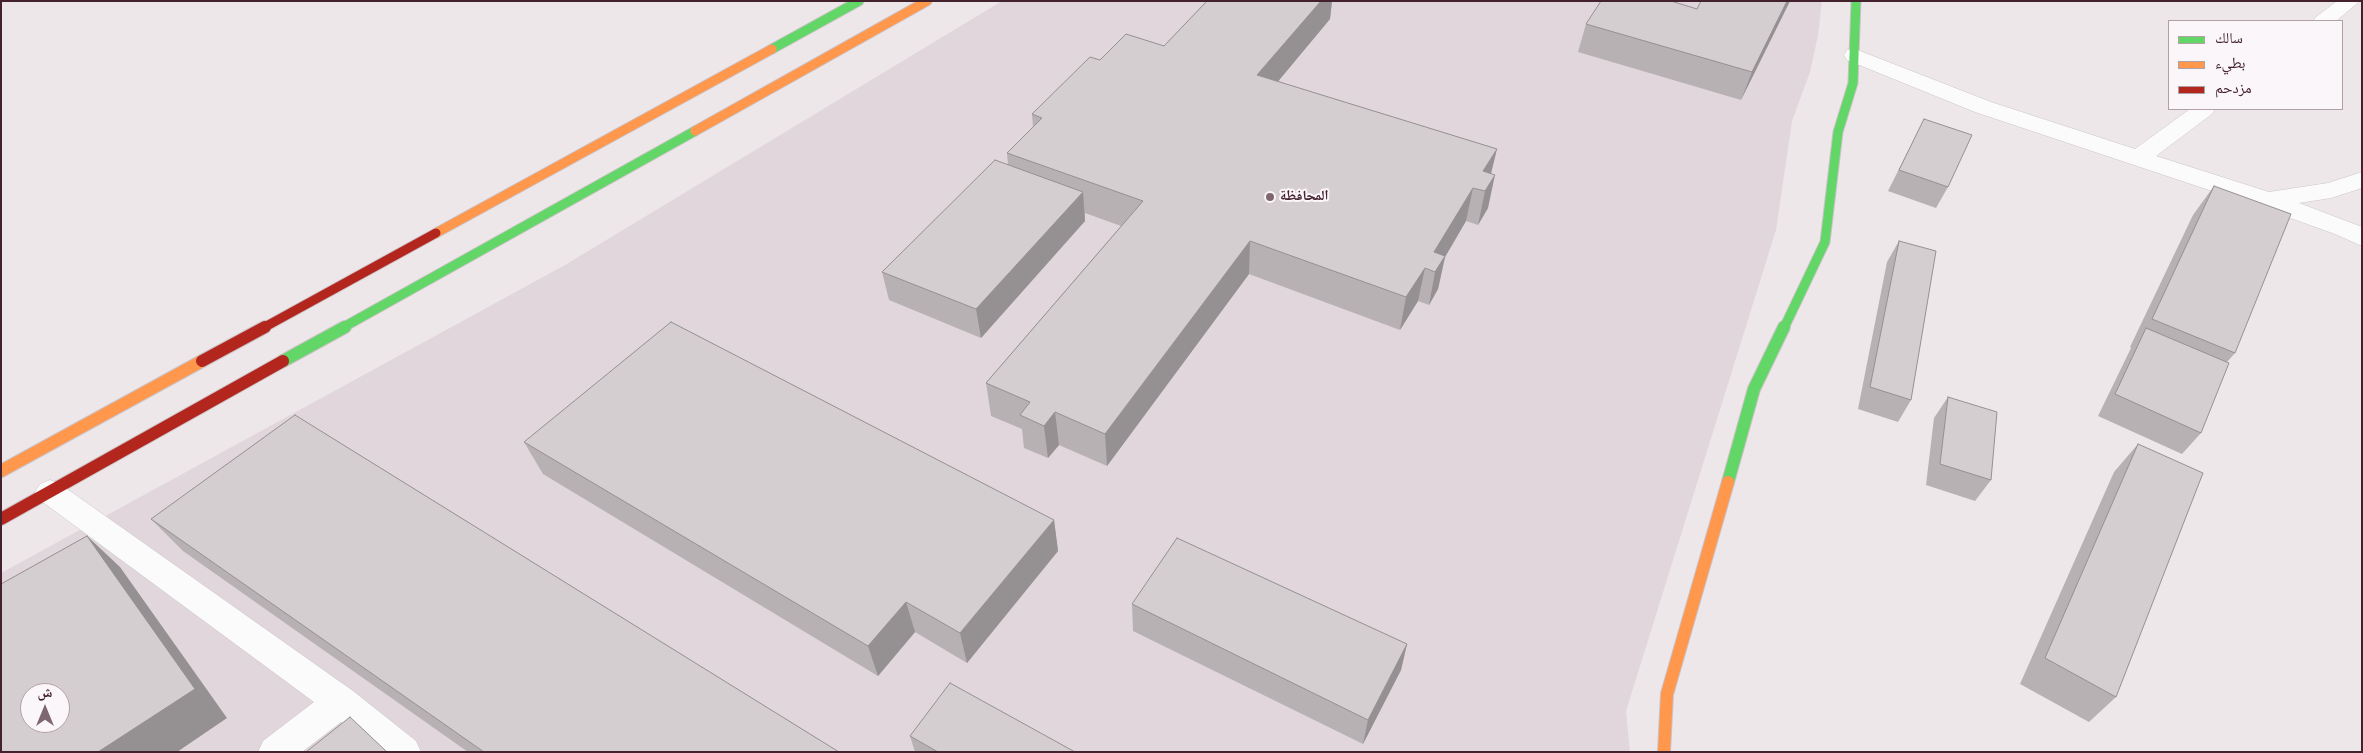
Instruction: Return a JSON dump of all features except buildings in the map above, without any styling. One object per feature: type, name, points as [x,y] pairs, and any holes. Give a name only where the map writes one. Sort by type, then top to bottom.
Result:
[{"type":"main road","points":[[1,471],[860,1]]},
{"type":"main road","points":[[1,519],[927,1]]},
{"type":"main road","points":[[1664,752],[1667,694],[1754,389],[1825,242],[1838,132],[1853,83],[1856,1]]},
{"type":"street","points":[[2324,20],[2350,1]]},
{"type":"street","points":[[1855,55],[1983,107],[2266,200],[2344,228],[2362,238]]},
{"type":"street","points":[[2139,157],[2203,110]]},
{"type":"street","points":[[2266,200],[2330,190],[2362,180]]},
{"type":"street","points":[[50,492],[341,702],[404,752]]},
{"type":"street","points":[[275,752],[341,702]]},
{"type":"shaded area","points":[[1002,1],[1822,1],[1818,35],[1810,72],[1792,121],[1776,230],[1626,711],[1630,752],[1,752],[1,573],[565,265]]},
{"type":"traffic: fast","points":[[772,49],[859,1]]},
{"type":"traffic: fast","points":[[1728,482],[1754,389],[1825,242],[1838,132],[1853,83],[1856,1]]},
{"type":"traffic: fast","points":[[283,361],[695,131]]},
{"type":"traffic: slow","points":[[695,131],[927,1]]},
{"type":"traffic: slow","points":[[436,233],[772,49]]},
{"type":"traffic: slow","points":[[1,471],[202,361]]},
{"type":"traffic: slow","points":[[1664,752],[1667,694],[1728,482]]},
{"type":"traffic: jam","points":[[202,361],[436,233]]},
{"type":"traffic: jam","points":[[1,519],[283,361]]},
{"type":"place","name":"المحافظة","points":[[1270,197]]}]
